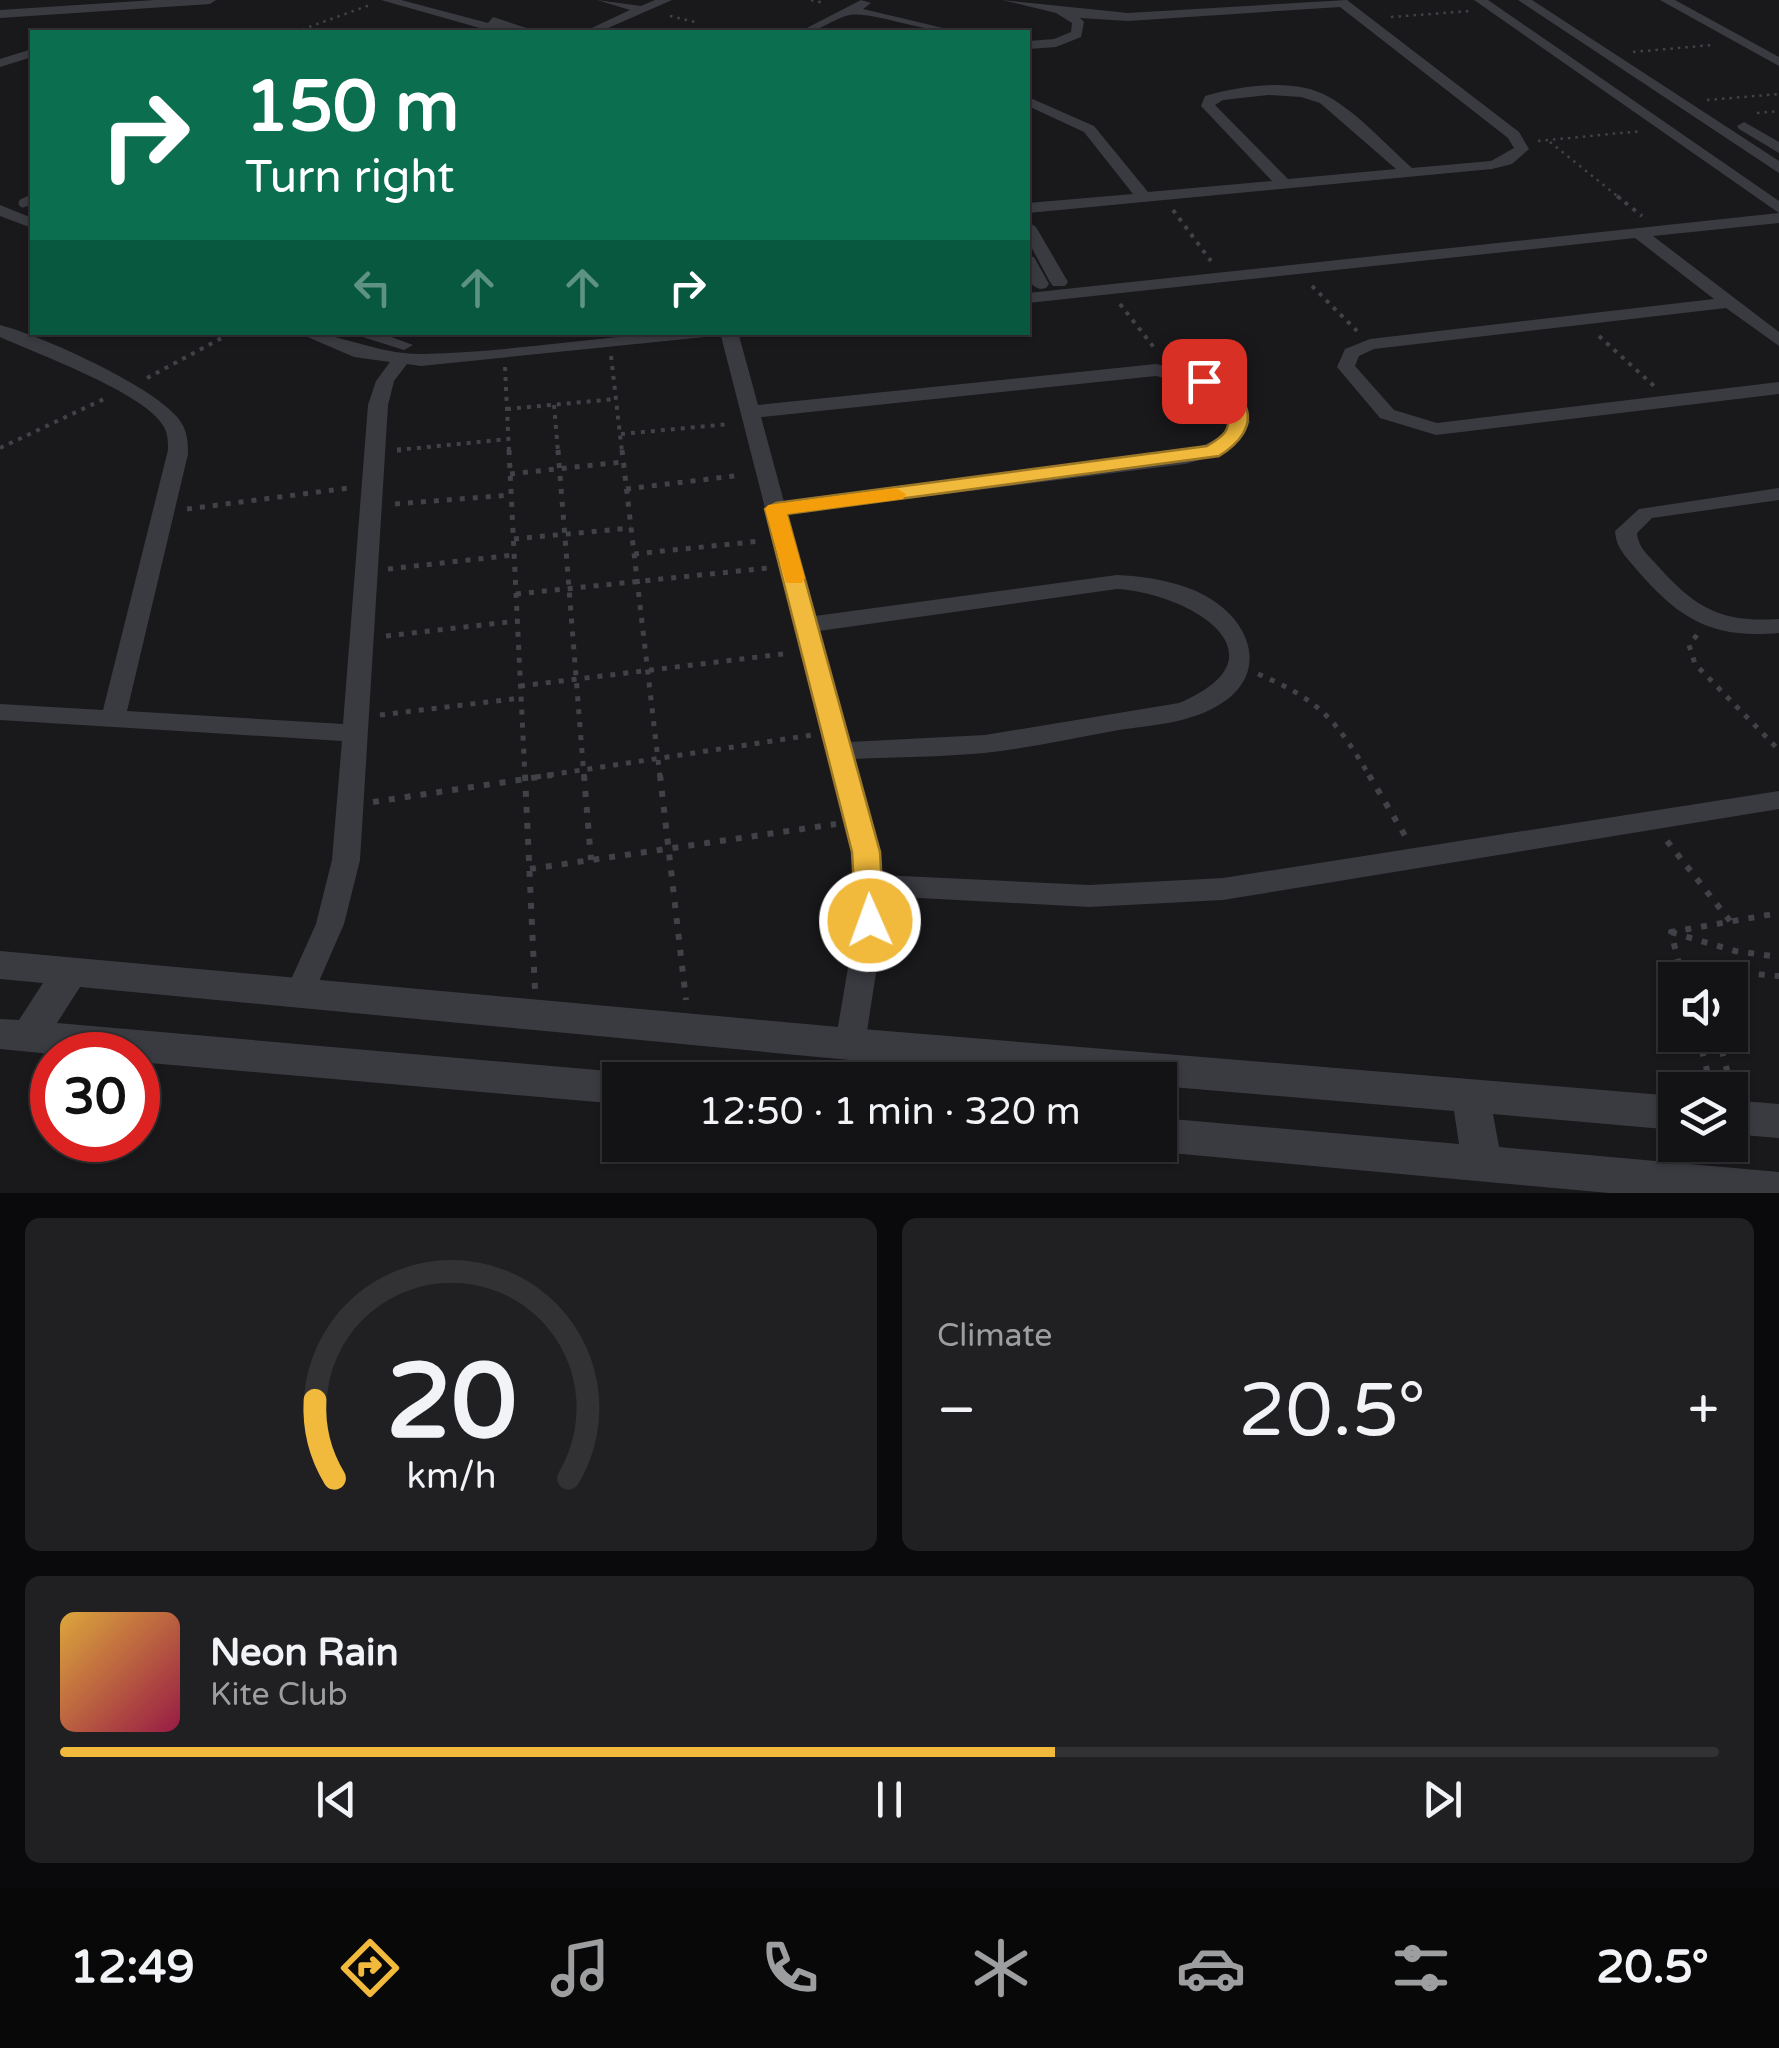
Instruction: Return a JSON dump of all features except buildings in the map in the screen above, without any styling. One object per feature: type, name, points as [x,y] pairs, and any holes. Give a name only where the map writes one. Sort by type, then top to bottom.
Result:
[{"type":"street","points":[[0,11],[141,0]]},
{"type":"street","points":[[0,11],[210,0]]},
{"type":"street","points":[[385,0],[499,30]]},
{"type":"street","points":[[415,0],[526,30]]},
{"type":"street","points":[[603,0],[643,10]]},
{"type":"street","points":[[594,30],[666,0]]},
{"type":"street","points":[[809,30],[870,0]]},
{"type":"street","points":[[1008,0],[1060,12],[1145,16],[1341,2],[1520,142],[1517,156],[1507,162],[1030,208]]},
{"type":"street","points":[[1524,0],[1779,168]]},
{"type":"street","points":[[1549,0],[1779,149]]},
{"type":"street","points":[[1666,0],[1779,62]]},
{"type":"street","points":[[1486,4],[1778,211]]},
{"type":"street","points":[[851,10],[945,30]]},
{"type":"street","points":[[1030,45],[1056,43],[1076,34],[1078,22],[1060,12]]},
{"type":"street","points":[[0,62],[30,54]]},
{"type":"street","points":[[1284,184],[1208,106],[1210,99],[1242,94],[1312,94],[1409,172]]},
{"type":"street","points":[[1030,102],[1089,130],[1144,197]]},
{"type":"street","points":[[1671,132],[1710,137],[1726,132]]},
{"type":"street","points":[[1710,160],[1762,156]]},
{"type":"street","points":[[0,194],[29,202]]},
{"type":"street","points":[[0,210],[30,222]]},
{"type":"street","points":[[1030,298],[1296,270],[1778,211]]},
{"type":"street","points":[[1030,235],[1042,284],[1642,226],[1779,342]]},
{"type":"street","points":[[1728,302],[1370,344],[1351,353],[1346,367],[1376,406],[1418,426],[1454,429],[1779,388]]},
{"type":"street","points":[[0,330],[160,409],[178,437],[178,454],[112,719]]},
{"type":"street","points":[[314,335],[360,352],[400,359],[504,354],[680,335]]},
{"type":"street","points":[[366,335],[401,345],[445,347],[559,335]]},
{"type":"street","points":[[729,335],[858,820],[870,885],[866,959],[850,1044]]},
{"type":"street","points":[[300,993],[330,924],[339,892],[350,806],[381,393],[400,359]]},
{"type":"street","points":[[751,417],[1156,370],[1204,381],[1226,394],[1238,409],[1240,425],[1231,440],[1212,452],[1186,458],[776,509]]},
{"type":"street","points":[[1779,494],[1646,513],[1626,531],[1627,544],[1676,601],[1717,623],[1741,628],[1779,626]]},
{"type":"street","points":[[807,626],[1087,584],[1151,584],[1205,606],[1228,624],[1240,645],[1242,668],[1230,688],[1184,711],[985,744],[837,741]]},
{"type":"street","points":[[0,712],[355,726]]},
{"type":"street","points":[[870,885],[1021,894],[1223,890],[1779,800]]},
{"type":"street","points":[[0,965],[850,1044],[1658,1112]]},
{"type":"street","points":[[14,1036],[71,971]]},
{"type":"street","points":[[14,1036],[602,1086]]},
{"type":"street","points":[[1470,1095],[1482,1164]]},
{"type":"street","points":[[1748,1113],[1779,1121]]},
{"type":"street","points":[[1177,1137],[1779,1190]]},
{"type":"path","points":[[301,30],[385,0]]},
{"type":"path","points":[[1364,19],[1486,4]]},
{"type":"path","points":[[1630,53],[1746,42]]},
{"type":"path","points":[[1704,100],[1779,94]]},
{"type":"path","points":[[1520,142],[1671,132]]},
{"type":"path","points":[[1547,140],[1642,226]]},
{"type":"path","points":[[1162,196],[1214,265]]},
{"type":"path","points":[[1296,270],[1370,344]]},
{"type":"path","points":[[1109,290],[1160,357],[1156,370]]},
{"type":"path","points":[[1580,320],[1671,402]]},
{"type":"path","points":[[0,448],[126,389],[227,335]]},
{"type":"path","points":[[610,343],[689,1029]]},
{"type":"path","points":[[504,354],[536,1015]]},
{"type":"path","points":[[507,409],[616,399]]},
{"type":"path","points":[[554,404],[590,860]]},
{"type":"path","points":[[620,434],[751,417]]},
{"type":"path","points":[[375,452],[509,439]]},
{"type":"path","points":[[510,474],[623,462]]},
{"type":"path","points":[[626,488],[766,472]]},
{"type":"path","points":[[164,512],[371,496],[511,495]]},
{"type":"path","points":[[514,539],[631,528]]},
{"type":"path","points":[[634,554],[784,538]]},
{"type":"path","points":[[366,571],[514,555]]},
{"type":"path","points":[[516,594],[791,566]]},
{"type":"path","points":[[361,639],[517,621]]},
{"type":"path","points":[[1717,623],[1693,637],[1689,654],[1779,750]]},
{"type":"path","points":[[520,686],[813,650]]},
{"type":"path","points":[[1242,668],[1281,683],[1328,713],[1342,728],[1419,859]]},
{"type":"path","points":[[355,726],[521,698]]},
{"type":"path","points":[[350,806],[658,757],[837,741]]},
{"type":"path","points":[[528,869],[858,820]]},
{"type":"path","points":[[1651,821],[1730,921]]},
{"type":"path","points":[[1670,932],[1779,913]]},
{"type":"path","points":[[1670,932],[1734,952],[1779,957]]},
{"type":"path","points":[[1670,932],[1678,962]]},
{"type":"path","points":[[1748,973],[1779,976]]},
{"type":"slow traffic","points":[[794,578],[776,509],[896,494]]},
{"type":"route","points":[[870,921],[866,852],[776,509],[1212,452],[1231,440],[1240,425],[1238,409],[1226,394],[1204,381]]}]
